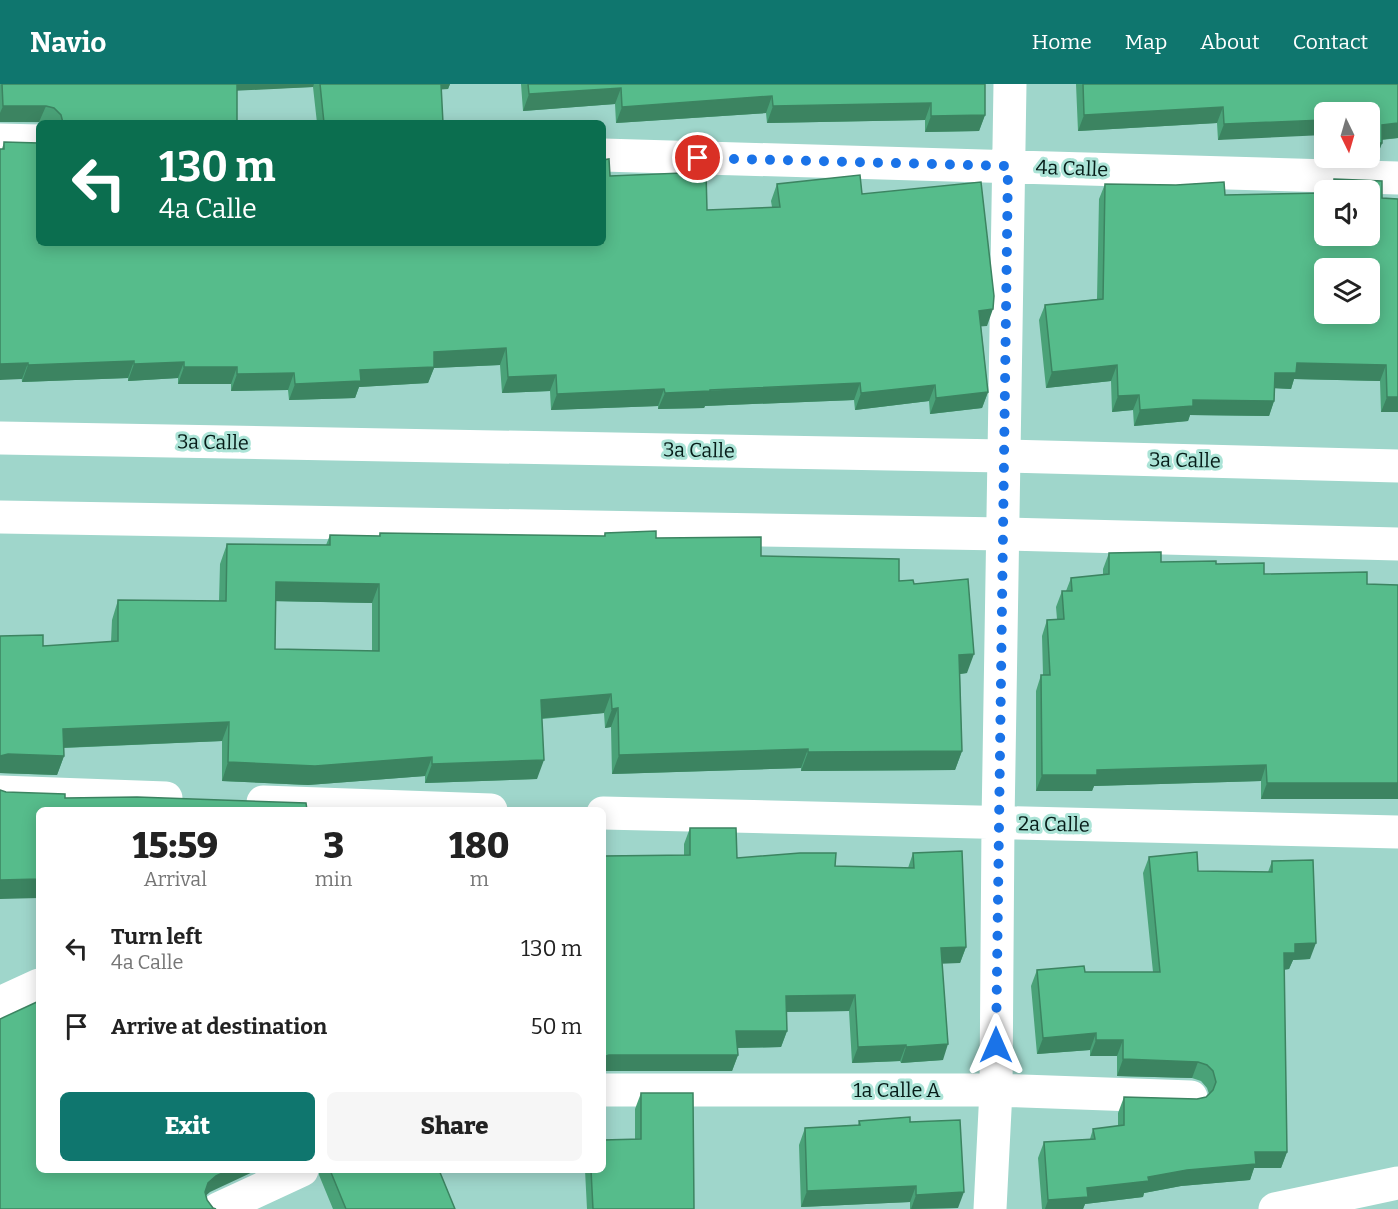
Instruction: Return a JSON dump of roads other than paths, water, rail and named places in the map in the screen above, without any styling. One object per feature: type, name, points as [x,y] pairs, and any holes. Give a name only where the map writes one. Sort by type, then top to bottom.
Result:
[{"type":"street","points":[[990,1209],[996,1090],[1010,84]]},
{"type":"street","points":[[0,140],[36,141]]},
{"type":"street","name":"4a Calle","points":[[606,155],[1398,178]]},
{"type":"street","name":"3a Calle","points":[[0,438],[1004,456],[1398,466]]},
{"type":"street","points":[[0,517],[1004,534],[1398,544]]},
{"type":"street","points":[[0,792],[199,800]]},
{"type":"street","points":[[234,801],[372,807]]},
{"type":"street","name":"2a Calle","points":[[606,813],[1398,832]]},
{"type":"street","points":[[0,1003],[36,986]]},
{"type":"street","name":"1a Calle A","points":[[606,1090],[996,1090],[1191,1097]]},
{"type":"street","points":[[218,1209],[296,1173]]},
{"type":"street","points":[[1275,1209],[1398,1183]]}]
